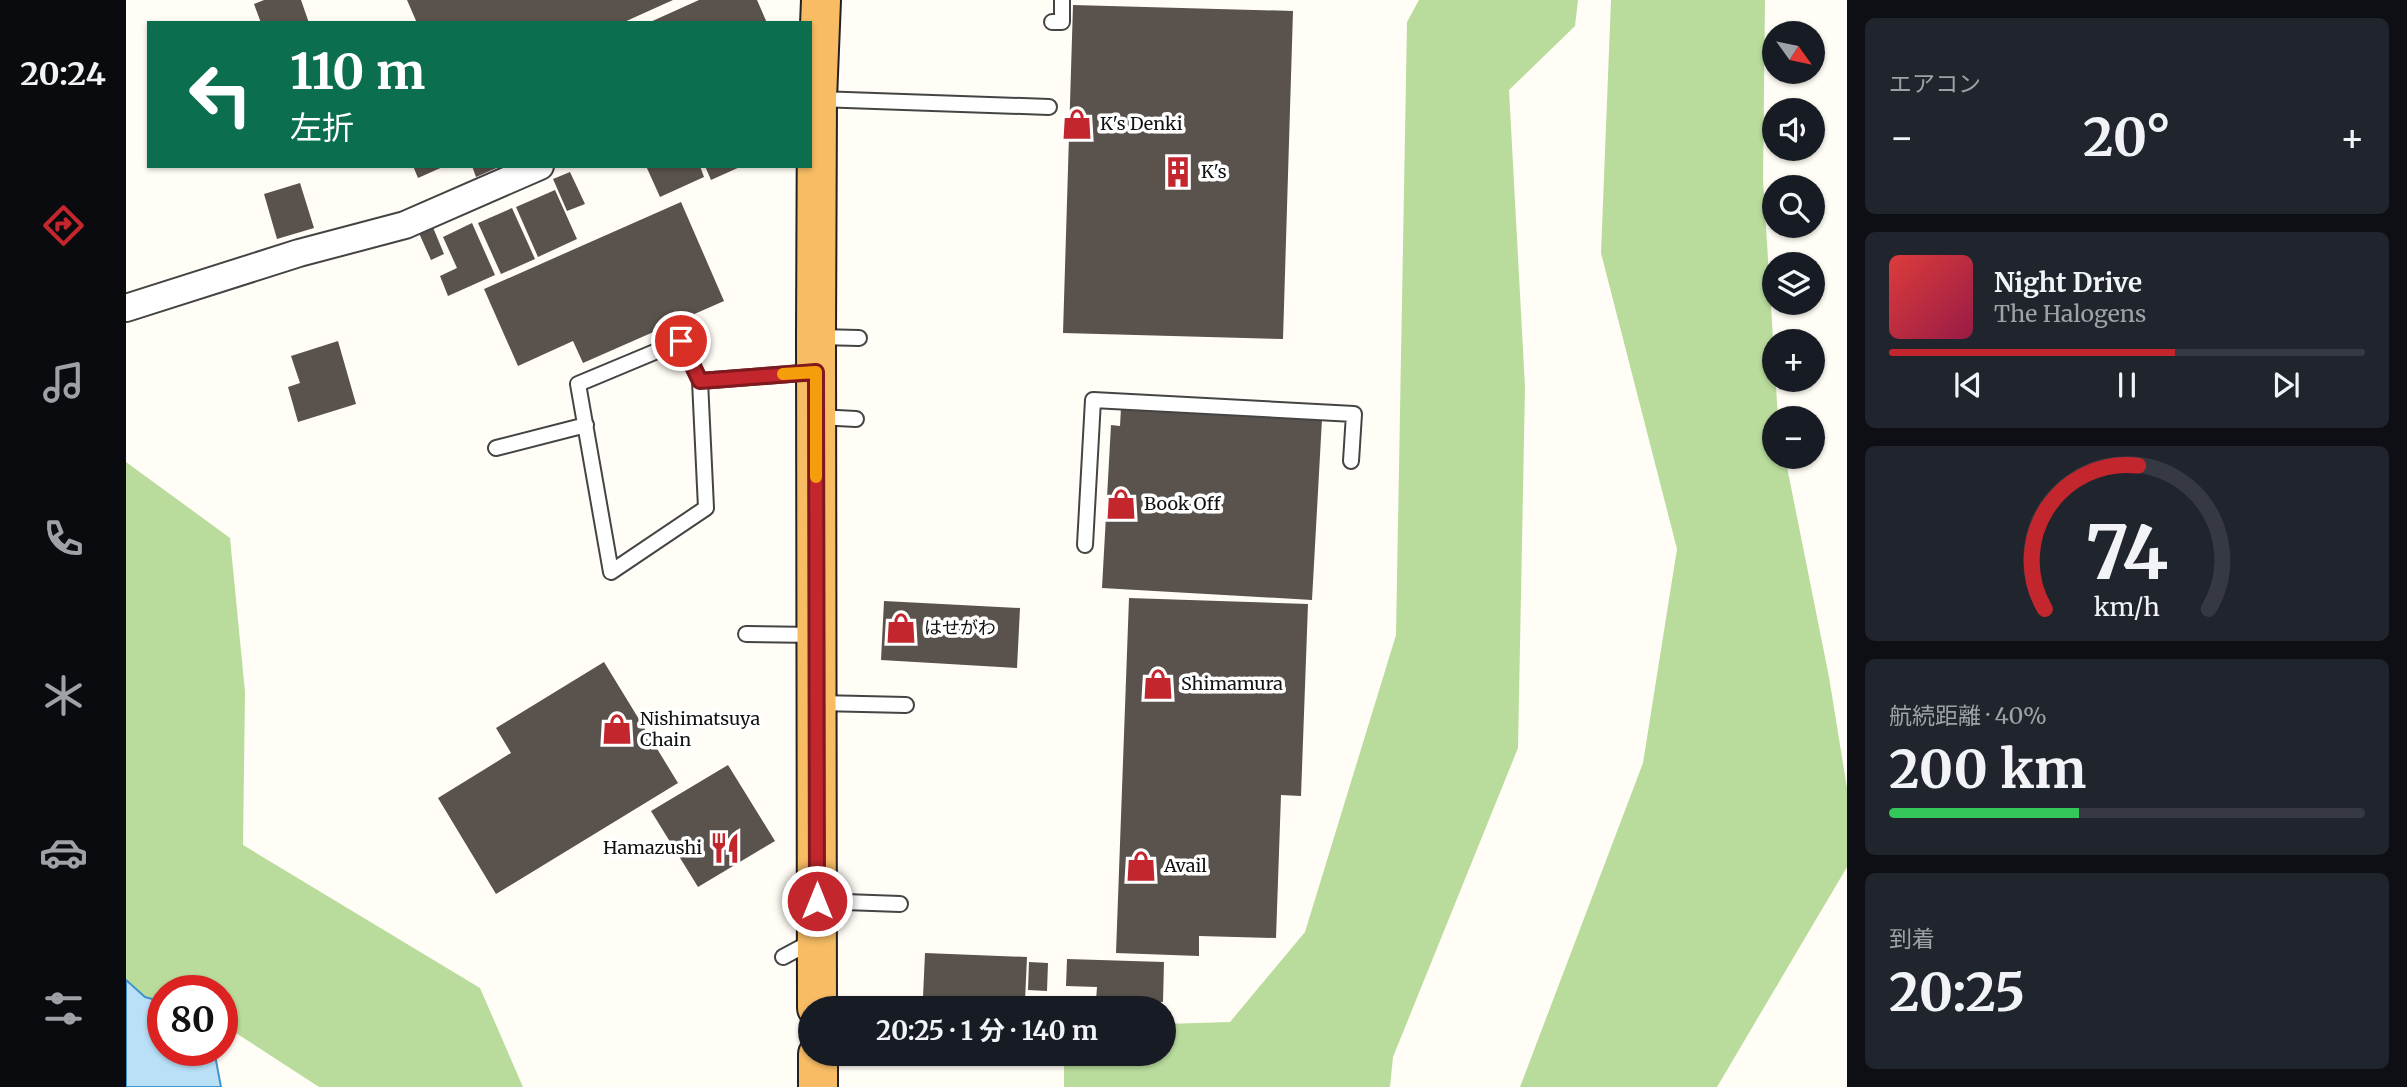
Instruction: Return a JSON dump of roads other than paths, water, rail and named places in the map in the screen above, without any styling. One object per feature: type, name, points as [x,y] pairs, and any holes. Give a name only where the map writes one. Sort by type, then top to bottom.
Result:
[{"type":"highway","points":[[817,996],[815,45],[821,0]]},
{"type":"highway","points":[[818,1066],[818,1087]]},
{"type":"street","points":[[126,308],[299,253],[405,225],[535,168]]},
{"type":"lane","points":[[1052,22],[1062,22],[1062,0]]},
{"type":"lane","points":[[817,99],[1049,107]]},
{"type":"lane","points":[[700,381],[816,354],[859,338]]},
{"type":"lane","points":[[681,341],[700,381],[706,508],[611,572],[578,384],[681,341]]},
{"type":"lane","points":[[1085,545],[1093,400],[1354,414],[1351,461]]},
{"type":"lane","points":[[816,416],[856,419]]},
{"type":"lane","points":[[496,447],[586,425]]},
{"type":"lane","points":[[746,634],[817,635]]},
{"type":"lane","points":[[817,703],[906,705]]},
{"type":"lane","points":[[783,957],[817,920],[900,904]]},
{"type":"water","points":[[126,980],[147,998],[147,1066],[217,1066],[221,1087],[126,1087]]},
{"type":"place","name":"K's Denki","points":[[1077,124]]},
{"type":"place","name":"K's","points":[[1178,172]]},
{"type":"place","name":"Book Off","points":[[1121,504]]},
{"type":"place","name":"はせがわ","points":[[901,628]]},
{"type":"place","name":"Shimamura","points":[[1158,684]]},
{"type":"place","name":"Nishimatsuya Chain","points":[[617,729]]},
{"type":"place","name":"Hamazushi","points":[[725,848]]},
{"type":"place","name":"Avail","points":[[1141,866]]}]
